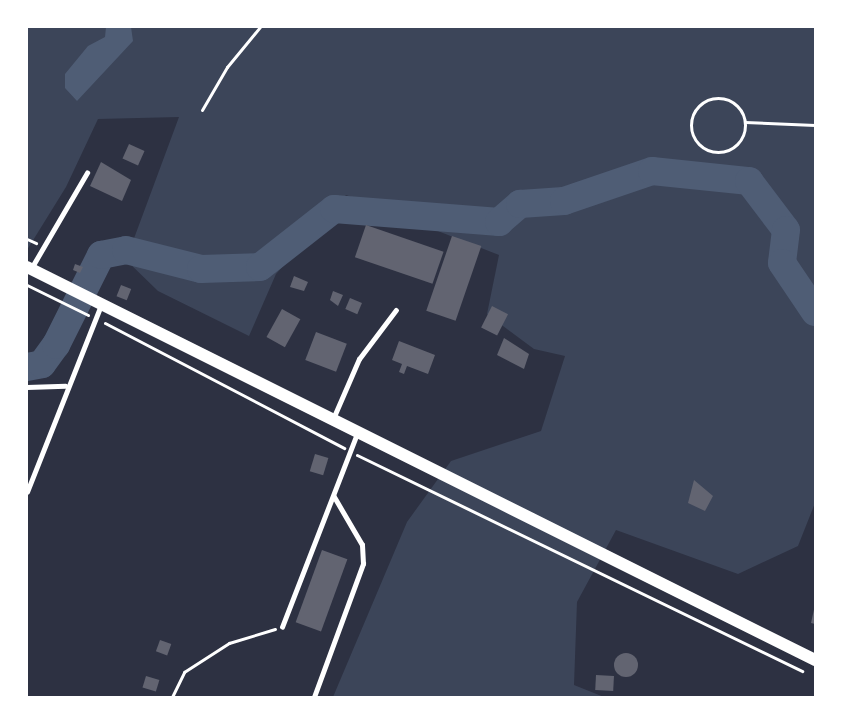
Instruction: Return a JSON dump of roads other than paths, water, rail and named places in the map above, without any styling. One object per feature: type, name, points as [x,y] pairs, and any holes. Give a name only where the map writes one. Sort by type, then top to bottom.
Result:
[{"type":"main road","points":[[29,268],[815,660]]},
{"type":"lane","points":[[29,268],[87,173]]},
{"type":"lane","points":[[27,492],[65,386],[101,305]]},
{"type":"lane","points":[[333,419],[359,359],[396,310]]},
{"type":"lane","points":[[27,387],[65,386]]},
{"type":"lane","points":[[282,627],[358,432]]},
{"type":"lane","points":[[314,697],[363,564],[362,545],[334,497]]},
{"type":"waterway","points":[[27,367],[42,364],[56,345],[101,255],[126,250],[201,269],[260,267],[334,209],[499,222],[520,204],[564,201],[652,171],[749,181],[786,230],[782,263],[815,312]]}]
